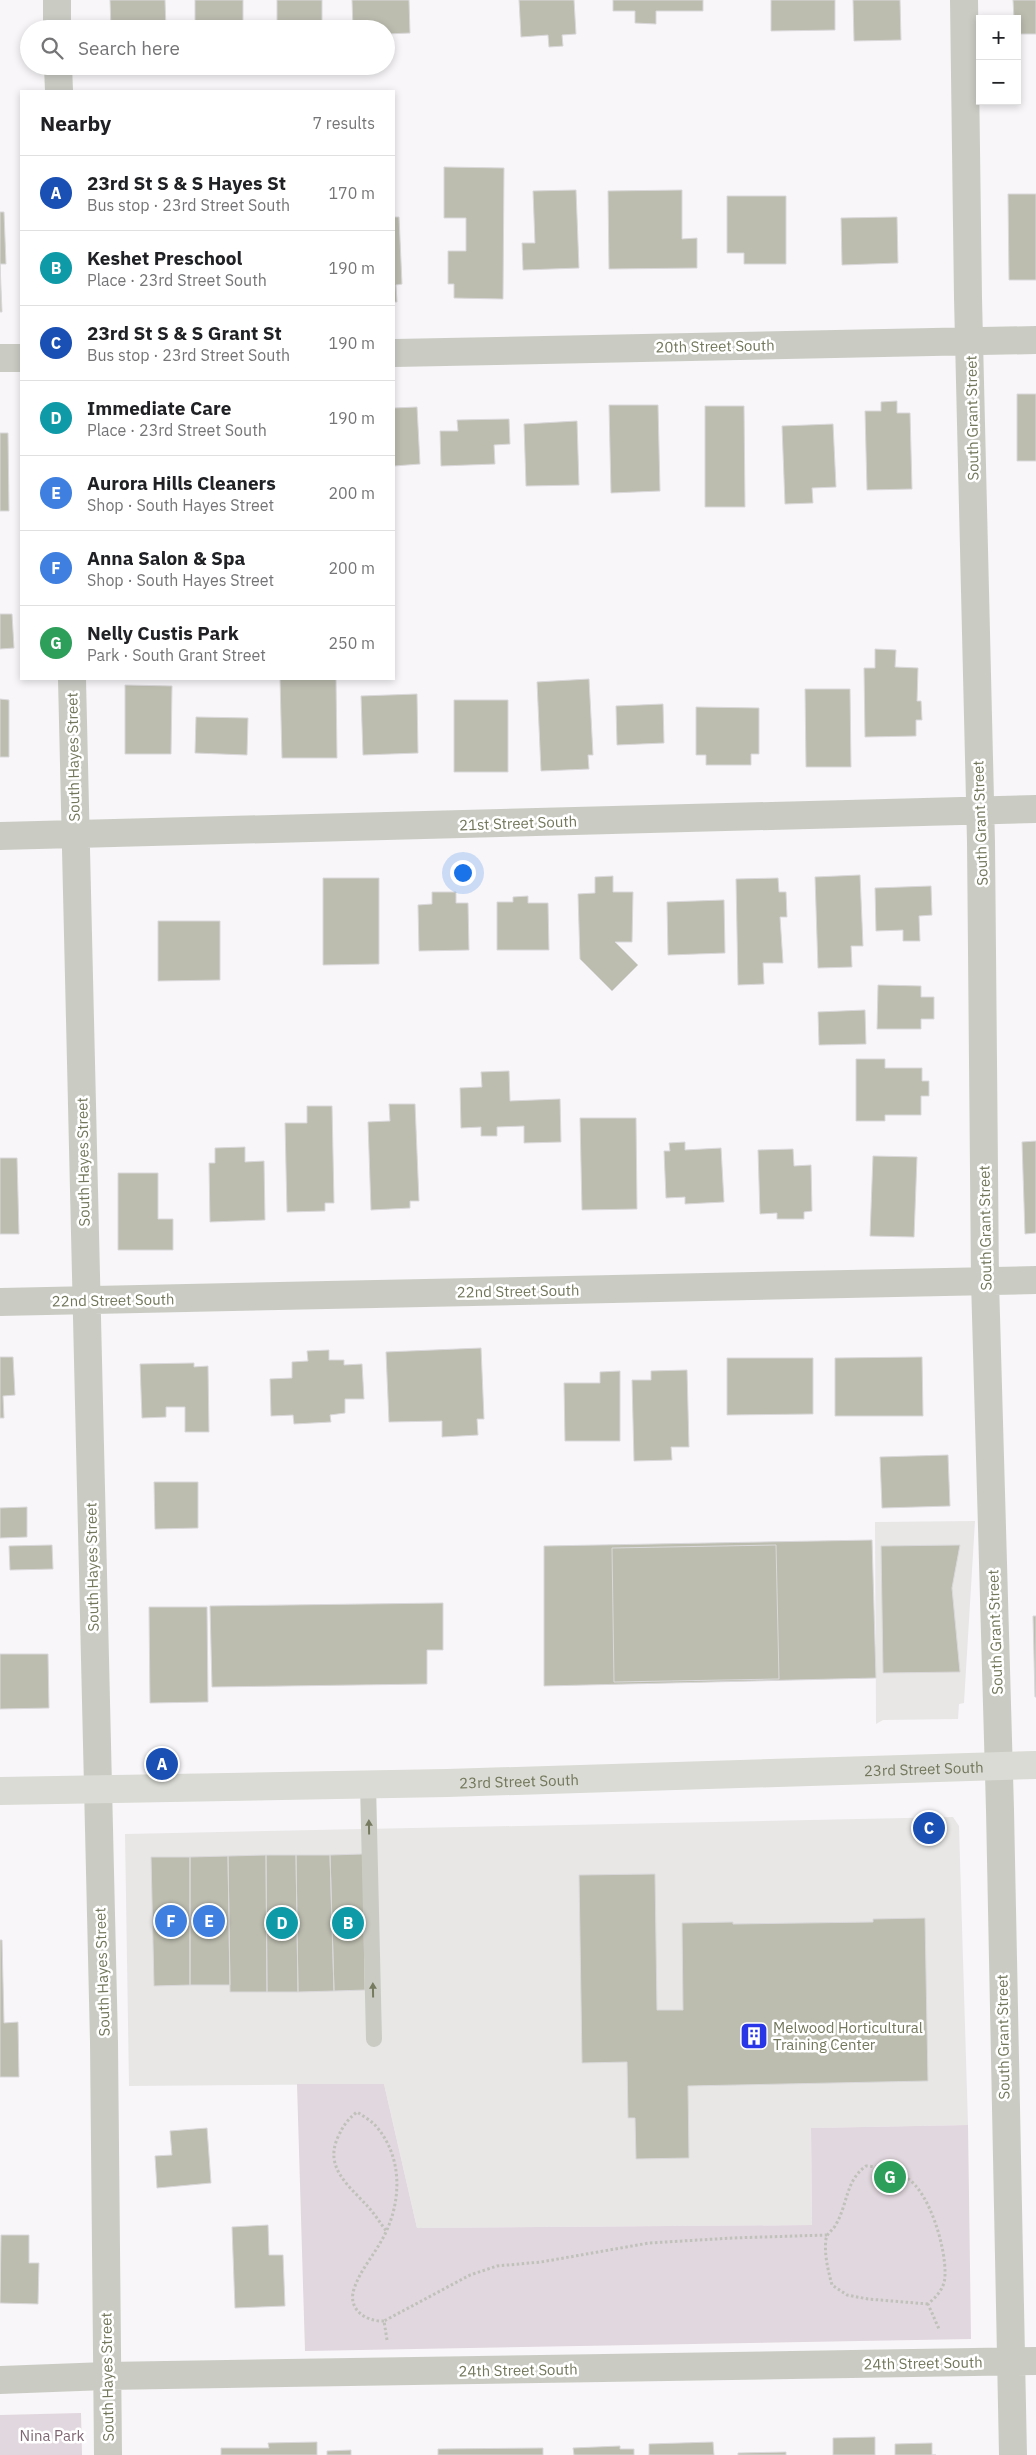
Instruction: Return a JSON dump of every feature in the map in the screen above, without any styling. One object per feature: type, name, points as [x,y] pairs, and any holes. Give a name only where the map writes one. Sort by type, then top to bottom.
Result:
[{"type":"street","points":[[57,0],[57,20]]},
{"type":"street","name":"South Grant Street","points":[[964,0],[980,810],[985,1281],[998,1766],[1023,2361],[1013,2455]]},
{"type":"street","points":[[58,75],[59,90]]},
{"type":"street","name":"20th Street South","points":[[395,353],[1036,340]]},
{"type":"street","points":[[0,358],[20,358]]},
{"type":"street","name":"South Hayes Street","points":[[72,680],[104,2042],[108,2455]]},
{"type":"street","name":"21st Street South","points":[[0,836],[1036,809]]},
{"type":"street","name":"22nd Street South","points":[[0,1302],[1036,1280]]},
{"type":"street","name":"23rd Street South","points":[[0,1791],[368,1784],[1036,1765]]},
{"type":"street","name":"24th Street South","points":[[0,2380],[106,2376],[1023,2361]]},
{"type":"lane","points":[[368,1784],[374,2038]]},
{"type":"path","points":[[387,2232],[371,2210],[342,2179],[334,2164],[334,2144],[346,2120],[356,2112],[374,2124],[390,2145],[397,2173],[397,2200],[387,2232],[353,2290],[353,2305],[362,2316],[374,2321],[384,2321],[470,2275],[497,2266],[541,2262],[649,2243],[827,2235]]},
{"type":"path","points":[[866,2166],[886,2168],[907,2178],[921,2191],[933,2217],[942,2251],[945,2276],[940,2293],[928,2304],[868,2299],[847,2295],[832,2285],[825,2248],[827,2235],[834,2227],[848,2188],[856,2174],[866,2166]]},
{"type":"path","points":[[928,2304],[939,2334]]},
{"type":"path","points":[[384,2321],[387,2343]]},
{"type":"shaded area","points":[[975,1521],[964,1703],[959,1704],[958,1719],[883,1720],[876,1724],[875,1522]]},
{"type":"shaded area","points":[[953,1817],[959,1826],[968,2125],[811,2128],[812,2225],[417,2228],[384,2084],[129,2086],[125,1834]]},
{"type":"green space","points":[[297,2084],[384,2084],[417,2228],[812,2225],[811,2128],[968,2125],[971,2339],[305,2351]]},
{"type":"green space","name":"Nina Park","points":[[81,2413],[82,2455],[0,2455],[0,2415]]},
{"type":"building","points":[[110,0],[165,0],[166,20],[111,20]]},
{"type":"building","points":[[195,0],[243,0],[243,20],[195,20]]},
{"type":"building","points":[[277,0],[322,0],[322,20],[277,20]]},
{"type":"building","points":[[352,0],[409,0],[410,33],[395,34],[395,20],[353,20]]},
{"type":"building","points":[[519,0],[574,0],[576,34],[562,35],[563,46],[549,47],[548,35],[521,37]]},
{"type":"building","points":[[613,0],[703,0],[703,11],[656,11],[656,24],[635,23],[635,11],[613,11]]},
{"type":"building","points":[[771,0],[835,0],[835,30],[771,31]]},
{"type":"building","points":[[853,0],[900,0],[901,40],[854,41]]},
{"type":"building","points":[[1013,0],[1036,0],[1036,34],[1021,34],[1021,15],[1014,15]]},
{"type":"building","points":[[444,167],[504,168],[503,299],[454,298],[454,284],[448,284],[448,251],[466,251],[466,218],[444,218]]},
{"type":"building","points":[[576,190],[579,268],[523,270],[522,243],[535,243],[533,191]]},
{"type":"building","points":[[682,190],[682,239],[697,238],[697,268],[609,269],[608,191]]},
{"type":"building","points":[[1008,194],[1036,194],[1036,280],[1009,280]]},
{"type":"building","points":[[727,196],[786,196],[786,264],[744,264],[744,253],[727,253]]},
{"type":"building","points":[[0,212],[4,212],[6,264],[0,264]]},
{"type":"building","points":[[395,217],[399,217],[402,284],[396,285],[397,302],[395,302]]},
{"type":"building","points":[[897,217],[898,263],[842,265],[841,218]]},
{"type":"building","points":[[0,264],[2,312],[0,312]]},
{"type":"building","points":[[1017,394],[1036,394],[1036,461],[1017,461]]},
{"type":"building","points":[[897,401],[897,413],[910,413],[912,489],[867,490],[865,411],[881,411],[881,402]]},
{"type":"building","points":[[609,405],[658,405],[660,491],[611,493]]},
{"type":"building","points":[[705,406],[744,406],[745,507],[705,507]]},
{"type":"building","points":[[417,407],[420,464],[395,466],[395,408]]},
{"type":"building","points":[[509,419],[510,444],[494,445],[495,464],[441,466],[440,431],[458,431],[457,420]]},
{"type":"building","points":[[577,421],[579,485],[526,486],[524,424]]},
{"type":"building","points":[[833,424],[836,487],[812,488],[813,503],[785,504],[782,426]]},
{"type":"building","points":[[0,433],[8,433],[9,511],[0,511]]},
{"type":"building","points":[[0,614],[12,614],[14,648],[0,649]]},
{"type":"building","points":[[875,649],[896,650],[895,667],[918,668],[917,701],[921,701],[922,720],[916,720],[916,736],[865,737],[864,668],[875,668]]},
{"type":"building","points":[[589,679],[593,755],[588,755],[589,769],[541,771],[537,682]]},
{"type":"building","points":[[280,680],[336,680],[337,758],[282,758]]},
{"type":"building","points":[[125,685],[172,686],[171,754],[125,754]]},
{"type":"building","points":[[805,689],[850,689],[851,767],[806,767]]},
{"type":"building","points":[[417,694],[418,753],[363,755],[361,696]]},
{"type":"building","points":[[0,699],[9,700],[9,757],[0,757]]},
{"type":"building","points":[[454,700],[508,700],[508,772],[454,772]]},
{"type":"building","points":[[663,704],[664,743],[617,745],[616,706]]},
{"type":"building","points":[[696,707],[759,708],[759,754],[751,754],[751,765],[706,765],[706,755],[696,755]]},
{"type":"building","points":[[196,717],[248,718],[247,755],[195,753]]},
{"type":"building","points":[[860,875],[863,946],[851,946],[852,967],[818,968],[815,877]]},
{"type":"building","points":[[613,876],[613,892],[633,892],[632,942],[615,942],[638,965],[612,991],[580,959],[578,894],[595,893],[595,877]]},
{"type":"building","points":[[323,878],[379,878],[379,964],[323,965]]},
{"type":"building","points":[[778,878],[779,892],[786,892],[787,917],[780,917],[783,963],[763,963],[764,984],[738,985],[736,879]]},
{"type":"building","points":[[931,886],[932,915],[919,916],[920,941],[903,941],[903,930],[876,931],[875,888]]},
{"type":"building","points":[[432,892],[456,892],[456,903],[468,903],[469,950],[419,951],[418,905],[432,904]]},
{"type":"building","points":[[528,896],[528,903],[548,903],[549,950],[497,950],[497,902],[513,902],[513,897]]},
{"type":"building","points":[[724,900],[725,953],[668,955],[667,902]]},
{"type":"building","points":[[158,921],[220,921],[220,980],[158,981]]},
{"type":"building","points":[[878,985],[921,986],[921,997],[934,997],[934,1019],[921,1019],[921,1029],[877,1029]]},
{"type":"building","points":[[865,1010],[866,1044],[819,1045],[818,1012]]},
{"type":"building","points":[[856,1059],[885,1059],[885,1068],[922,1068],[922,1081],[929,1081],[929,1096],[921,1096],[921,1115],[885,1115],[885,1121],[856,1121]]},
{"type":"building","points":[[509,1071],[510,1101],[560,1099],[561,1142],[524,1143],[524,1126],[497,1127],[497,1136],[481,1136],[481,1127],[461,1128],[460,1088],[482,1087],[481,1072]]},
{"type":"building","points":[[389,1104],[415,1104],[419,1201],[410,1201],[410,1208],[371,1210],[368,1122],[390,1121]]},
{"type":"building","points":[[307,1106],[332,1106],[334,1203],[325,1203],[325,1211],[287,1212],[285,1123],[307,1123]]},
{"type":"building","points":[[580,1118],[636,1118],[637,1209],[582,1210]]},
{"type":"building","points":[[1036,1141],[1036,1233],[1025,1234],[1022,1142]]},
{"type":"building","points":[[685,1142],[685,1150],[721,1148],[724,1202],[685,1204],[685,1197],[666,1198],[664,1151],[670,1151],[669,1143]]},
{"type":"building","points":[[245,1147],[245,1162],[264,1161],[265,1220],[210,1222],[209,1163],[215,1163],[215,1148]]},
{"type":"building","points":[[793,1149],[794,1166],[811,1165],[812,1211],[804,1212],[804,1219],[777,1219],[777,1213],[760,1214],[758,1150]]},
{"type":"building","points":[[873,1156],[917,1157],[914,1237],[870,1236]]},
{"type":"building","points":[[0,1158],[17,1158],[19,1234],[0,1234]]},
{"type":"building","points":[[118,1173],[158,1173],[158,1219],[173,1219],[173,1250],[118,1250]]},
{"type":"building","points":[[481,1348],[484,1419],[477,1419],[478,1435],[442,1437],[442,1421],[389,1422],[386,1352]]},
{"type":"building","points":[[329,1350],[329,1360],[344,1360],[344,1365],[362,1364],[364,1399],[345,1399],[345,1413],[330,1415],[331,1422],[294,1424],[293,1415],[271,1416],[270,1379],[292,1378],[292,1362],[308,1361],[307,1351]]},
{"type":"building","points":[[0,1357],[13,1357],[15,1395],[3,1396],[4,1418],[0,1418]]},
{"type":"building","points":[[922,1357],[923,1416],[835,1416],[835,1358]]},
{"type":"building","points":[[727,1358],[813,1358],[813,1414],[727,1415]]},
{"type":"building","points":[[194,1363],[194,1367],[208,1366],[209,1432],[185,1432],[185,1407],[166,1407],[166,1417],[142,1418],[140,1364]]},
{"type":"building","points":[[687,1370],[689,1447],[671,1447],[672,1460],[634,1461],[632,1380],[651,1380],[651,1371]]},
{"type":"building","points":[[620,1371],[620,1441],[565,1441],[564,1383],[600,1383],[600,1372]]},
{"type":"building","points":[[948,1455],[950,1506],[882,1508],[880,1457]]},
{"type":"building","points":[[154,1482],[198,1482],[198,1528],[155,1529]]},
{"type":"building","points":[[27,1507],[27,1537],[0,1538],[0,1508]]},
{"type":"building","points":[[872,1540],[876,1678],[544,1686],[544,1546]]},
{"type":"building","points":[[52,1545],[53,1569],[10,1570],[9,1546]]},
{"type":"building","points":[[776,1545],[779,1679],[614,1682],[612,1548]]},
{"type":"building","points":[[960,1545],[952,1588],[960,1672],[883,1673],[881,1546]]},
{"type":"building","points":[[443,1603],[443,1650],[427,1650],[427,1684],[212,1687],[210,1606]]},
{"type":"building","points":[[149,1607],[207,1607],[208,1702],[150,1703]]},
{"type":"building","points":[[1033,1616],[1036,1616],[1036,1697],[1035,1697]]},
{"type":"building","points":[[0,1654],[48,1654],[49,1708],[0,1709]]},
{"type":"building","points":[[363,1854],[365,1990],[334,1991],[330,1855]]},
{"type":"building","points":[[266,1855],[267,1992],[230,1992],[228,1856]]},
{"type":"building","points":[[266,1855],[296,1855],[298,1992],[267,1992]]},
{"type":"building","points":[[296,1855],[330,1855],[334,1991],[298,1992]]},
{"type":"building","points":[[228,1856],[230,1985],[190,1985],[190,1857]]},
{"type":"building","points":[[151,1857],[190,1857],[190,1985],[154,1986]]},
{"type":"building","name":"Melwood Horticultural Training Center","points":[[655,1874],[657,2010],[683,2010],[682,1923],[873,1922],[873,1919],[925,1918],[928,2081],[688,2086],[689,2158],[636,2159],[635,2118],[628,2118],[627,2062],[582,2063],[579,1875]]},
{"type":"building","points":[[0,1940],[2,1940],[4,2023],[18,2022],[19,2077],[0,2077]]},
{"type":"building","points":[[207,2128],[211,2183],[157,2188],[155,2156],[172,2155],[170,2131]]},
{"type":"building","points":[[268,2225],[269,2255],[283,2255],[285,2306],[235,2308],[232,2227]]},
{"type":"building","points":[[1,2235],[29,2235],[29,2263],[39,2263],[38,2304],[0,2303]]},
{"type":"building","points":[[875,2437],[875,2455],[833,2455],[833,2438]]},
{"type":"building","points":[[317,2442],[317,2455],[221,2455],[221,2448],[269,2448],[268,2443]]},
{"type":"building","points":[[713,2442],[714,2455],[649,2455],[649,2444]]},
{"type":"building","points":[[932,2443],[932,2455],[895,2455],[895,2444]]},
{"type":"building","points":[[620,2446],[620,2449],[634,2449],[634,2455],[574,2455],[573,2448]]},
{"type":"building","points":[[543,2448],[543,2455],[438,2455],[438,2449]]},
{"type":"building","points":[[351,2450],[351,2455],[327,2455],[327,2451]]},
{"type":"building","points":[[786,2452],[786,2455],[738,2455],[738,2453]]},
{"type":"place","name":"23rd St S & S Hayes St","points":[[162,1764]]},
{"type":"place","name":"23rd St S & S Grant St","points":[[929,1828]]},
{"type":"place","name":"Anna Salon & Spa","points":[[171,1921]]},
{"type":"place","name":"Aurora Hills Cleaners","points":[[209,1921]]},
{"type":"place","name":"Immediate Care","points":[[282,1923]]},
{"type":"place","name":"Keshet Preschool","points":[[348,1923]]},
{"type":"place","name":"Melwood Horticultural Training Center","points":[[754,2036]]},
{"type":"place","name":"Nelly Custis Park","points":[[890,2177]]}]
